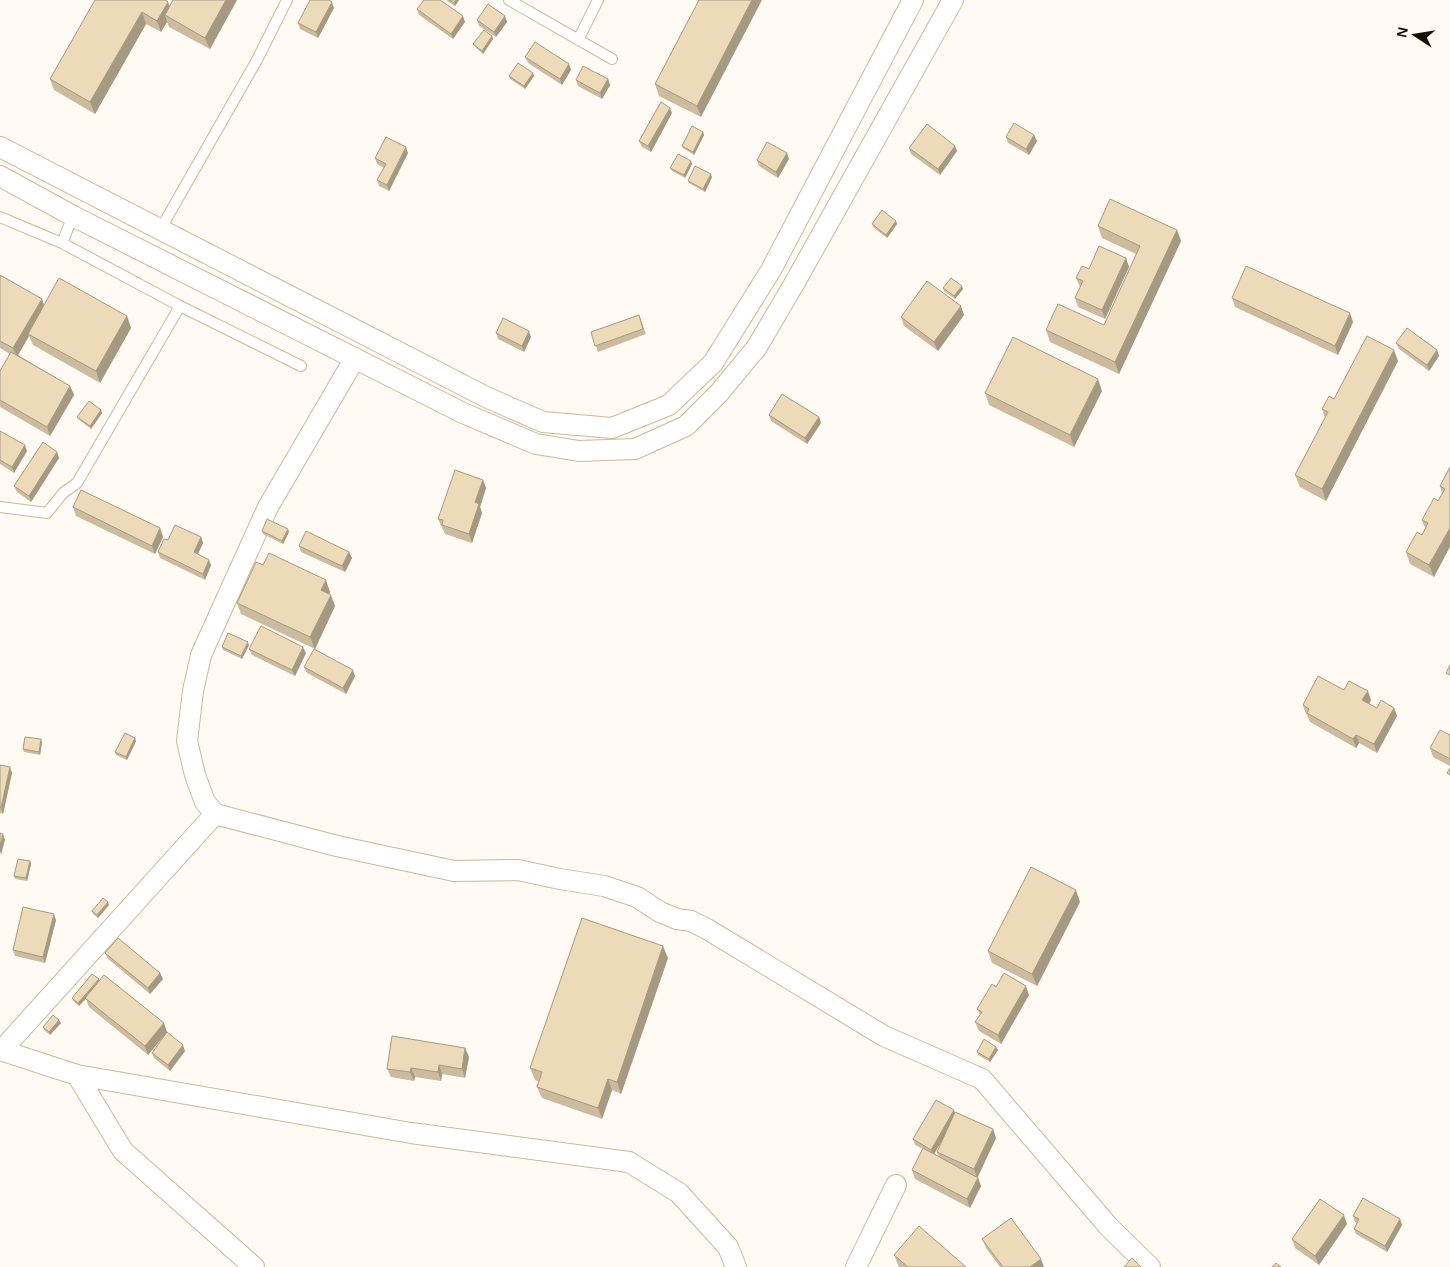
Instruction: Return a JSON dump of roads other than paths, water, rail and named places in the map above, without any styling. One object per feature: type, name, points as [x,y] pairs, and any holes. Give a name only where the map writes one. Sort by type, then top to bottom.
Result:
[{"type":"street","points":[[0,148],[486,397],[543,422],[612,428],[669,405],[713,364],[771,270],[913,0]]},
{"type":"street","points":[[0,176],[73,216],[463,413],[536,444],[579,451],[635,449],[686,426],[719,394],[757,347],[953,0]]},
{"type":"street","points":[[354,358],[268,507],[201,655],[193,691],[187,741],[195,775],[205,802],[215,814],[337,846],[454,871],[518,870],[604,886],[637,897],[660,912],[676,919],[691,921],[884,1036],[982,1079],[1109,1227],[1150,1267]]},
{"type":"street","points":[[215,814],[1,1050],[77,1074],[411,1133],[629,1162],[679,1193],[728,1248],[736,1267]]},
{"type":"street","points":[[77,1074],[123,1151],[254,1267]]},
{"type":"street","points":[[856,1267],[896,1185]]},
{"type":"lane","points":[[160,230],[257,60],[286,0]]},
{"type":"lane","points":[[509,0],[612,60]]},
{"type":"lane","points":[[578,40],[598,0]]},
{"type":"lane","points":[[62,243],[73,216]]},
{"type":"lane","points":[[0,217],[62,243],[180,306],[301,366]]},
{"type":"lane","points":[[0,507],[47,513],[63,493],[77,483],[180,306]]}]
